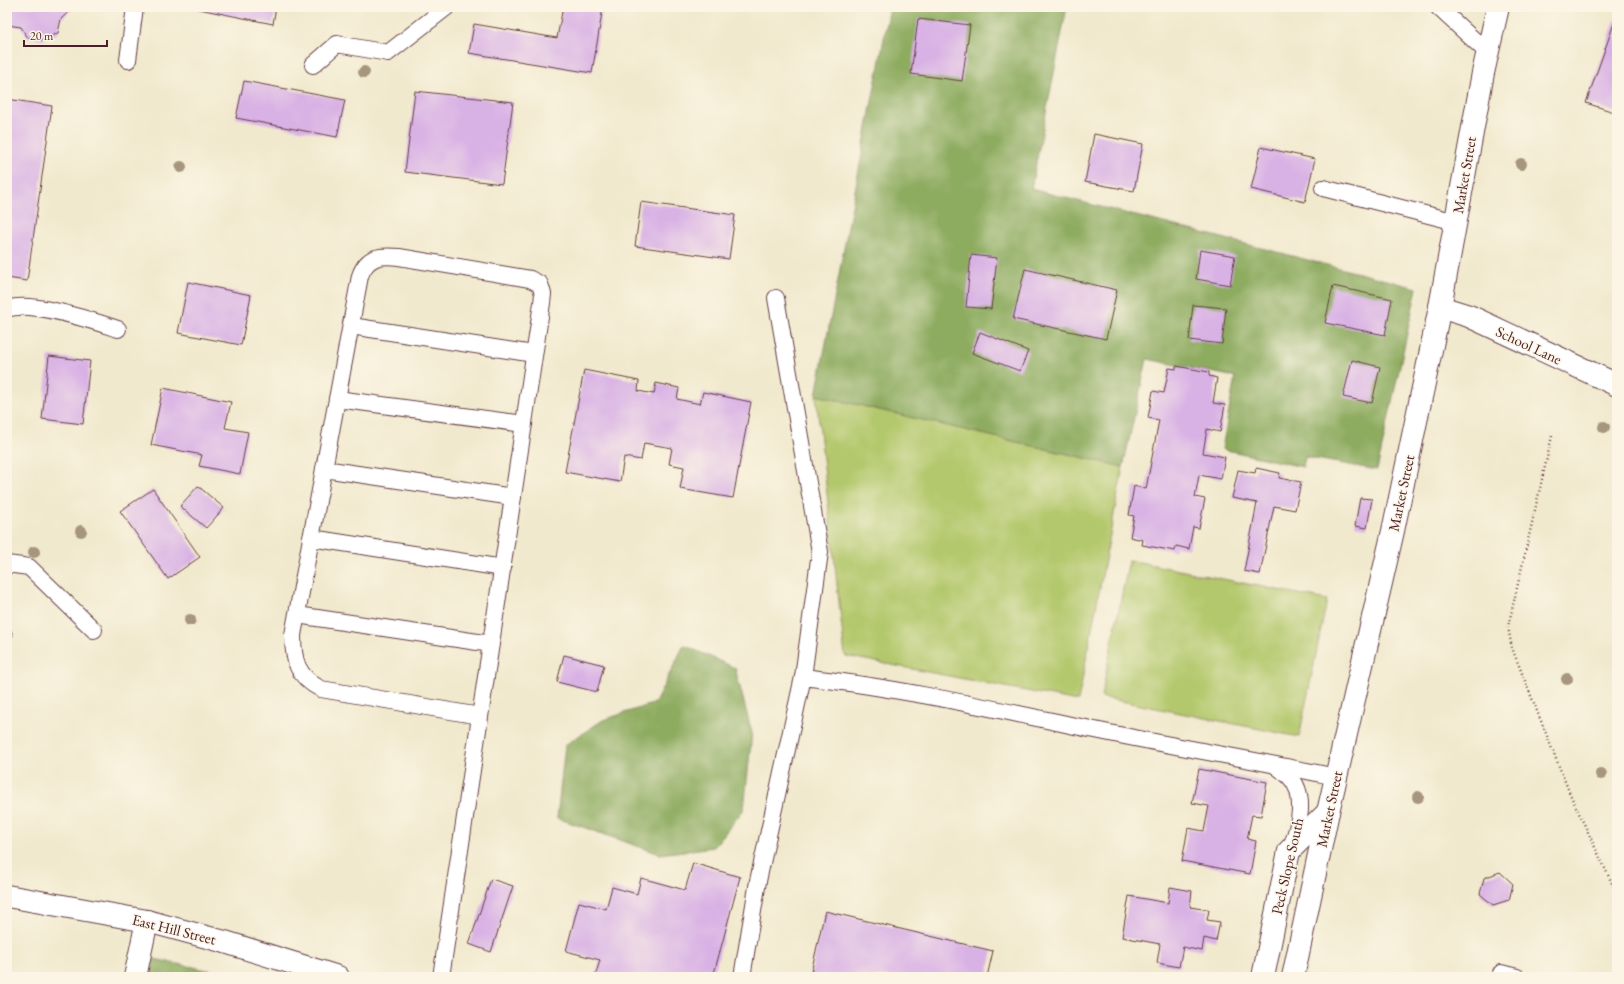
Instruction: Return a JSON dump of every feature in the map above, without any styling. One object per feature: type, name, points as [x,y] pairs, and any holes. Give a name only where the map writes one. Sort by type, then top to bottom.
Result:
[{"type":"main road","name":"Market Street","points":[[1293,977],[1328,812],[1393,531],[1440,306],[1487,52],[1498,7]]},
{"type":"main road","name":"School Lane","points":[[1440,306],[1469,316],[1617,385]]},
{"type":"main road","points":[[1289,851],[1328,812]]},
{"type":"main road","name":"Peck Slope South","points":[[1263,977],[1289,851]]},
{"type":"main road","name":"East Hill Street","points":[[7,896],[147,921],[224,942],[338,977]]},
{"type":"main road","points":[[135,977],[147,921]]},
{"type":"lane","points":[[128,60],[135,7]]},
{"type":"lane","points":[[313,65],[337,44],[388,53],[447,7]]},
{"type":"lane","points":[[1438,7],[1487,52]]},
{"type":"lane","points":[[1323,188],[1456,222]]},
{"type":"lane","points":[[441,977],[524,424],[543,294],[540,284],[536,281],[399,257],[378,257],[366,263],[363,268],[293,635],[293,651],[302,676],[311,684],[321,689],[480,716]]},
{"type":"lane","points":[[742,977],[758,881],[803,677],[820,552],[776,298]]},
{"type":"lane","points":[[7,309],[14,307],[40,309],[81,317],[118,329]]},
{"type":"lane","points":[[351,326],[534,354]]},
{"type":"lane","points":[[337,399],[524,424]]},
{"type":"lane","points":[[324,469],[513,497]]},
{"type":"lane","points":[[311,538],[502,568]]},
{"type":"lane","points":[[7,564],[29,567],[94,630]]},
{"type":"lane","points":[[297,615],[491,644]]},
{"type":"lane","points":[[803,677],[845,682],[944,699],[1168,745],[1336,777]]},
{"type":"lane","name":"Peck Slope South","points":[[1274,764],[1291,778],[1299,799],[1298,824],[1289,851]]},
{"type":"lane","points":[[1501,973],[1517,977]]},
{"type":"path","points":[[1552,436],[1508,627],[1512,648],[1570,794],[1617,894]]},
{"type":"green space","points":[[890,7],[1067,7],[1031,189],[1417,288],[1377,470],[1305,457],[1303,467],[1222,449],[1235,377],[1147,359],[1123,467],[816,395]]},
{"type":"green space","points":[[816,395],[1123,467],[1078,701],[845,656]]},
{"type":"green space","points":[[1129,560],[1327,600],[1299,737],[1101,697]]},
{"type":"green space","points":[[684,645],[735,668],[752,733],[744,809],[714,847],[660,854],[557,818],[565,745],[603,720],[655,703]]},
{"type":"green space","points":[[154,959],[242,977],[150,977]]},
{"type":"building","points":[[7,7],[74,7],[61,19],[58,33],[43,40],[28,38],[21,27],[7,25]]},
{"type":"building","points":[[189,7],[276,7],[273,24]]},
{"type":"building","points":[[563,7],[603,7],[592,73],[469,53],[474,24],[557,38]]},
{"type":"building","points":[[1617,15],[1617,113],[1586,103]]},
{"type":"building","points":[[918,19],[970,25],[962,81],[911,74]]},
{"type":"building","points":[[244,81],[345,100],[337,137],[236,118]]},
{"type":"building","points":[[415,91],[513,102],[502,184],[405,172]]},
{"type":"building","points":[[7,99],[52,106],[27,281],[7,278]]},
{"type":"building","points":[[1094,134],[1143,144],[1134,191],[1085,182]]},
{"type":"building","points":[[1261,147],[1315,159],[1305,202],[1251,189]]},
{"type":"building","points":[[641,202],[735,215],[729,259],[635,246]]},
{"type":"building","points":[[1200,250],[1235,256],[1230,285],[1196,279]]},
{"type":"building","points":[[971,255],[997,258],[991,309],[966,307]]},
{"type":"building","points":[[1025,269],[1117,290],[1106,339],[1013,319]]},
{"type":"building","points":[[188,282],[251,295],[241,345],[178,333]]},
{"type":"building","points":[[1333,286],[1392,299],[1385,335],[1325,323]]},
{"type":"building","points":[[1193,305],[1226,308],[1222,344],[1189,340]]},
{"type":"building","points":[[980,332],[1028,351],[1020,371],[972,353]]},
{"type":"building","points":[[49,356],[90,361],[83,424],[42,419]]},
{"type":"building","points":[[1352,360],[1380,367],[1372,403],[1343,397]]},
{"type":"building","points":[[1176,366],[1209,372],[1209,376],[1217,378],[1213,403],[1225,405],[1220,432],[1207,429],[1203,453],[1225,457],[1221,479],[1199,475],[1195,497],[1205,499],[1199,528],[1193,527],[1189,549],[1176,546],[1175,551],[1142,545],[1143,540],[1130,537],[1134,516],[1129,515],[1134,486],[1146,489],[1159,420],[1148,418],[1153,391],[1164,393],[1169,368],[1176,369]]},
{"type":"building","points":[[584,370],[639,381],[638,391],[654,394],[656,383],[679,388],[677,399],[700,404],[703,392],[751,402],[733,498],[680,489],[684,467],[669,464],[672,448],[644,443],[641,460],[624,457],[620,482],[565,472]]},
{"type":"building","points":[[163,388],[231,402],[225,428],[248,432],[240,474],[199,466],[202,455],[151,445]]},
{"type":"building","points":[[1256,468],[1280,473],[1279,478],[1301,482],[1295,510],[1274,506],[1260,574],[1244,571],[1257,503],[1232,498],[1238,470],[1255,473]]},
{"type":"building","points":[[7,472],[10,473],[8,495],[7,495]]},
{"type":"building","points":[[198,486],[224,508],[206,528],[180,506]]},
{"type":"building","points":[[153,489],[200,557],[168,579],[120,511]]},
{"type":"building","points":[[1360,498],[1372,499],[1367,528],[1355,526]]},
{"type":"building","points":[[7,620],[13,636],[7,638]]},
{"type":"building","points":[[564,655],[604,665],[597,692],[557,682]]},
{"type":"building","points":[[1199,769],[1267,782],[1261,816],[1252,815],[1247,839],[1256,841],[1250,874],[1182,861],[1188,828],[1204,831],[1209,806],[1192,803]]},
{"type":"building","points":[[693,863],[740,877],[713,977],[595,977],[600,960],[566,951],[579,902],[606,909],[612,887],[637,894],[641,878],[685,890]]},
{"type":"building","points":[[1500,872],[1513,884],[1509,900],[1493,905],[1480,894],[1484,878]]},
{"type":"building","points":[[491,879],[513,886],[491,952],[469,944]]},
{"type":"building","points":[[1170,887],[1192,891],[1190,907],[1209,910],[1207,920],[1220,922],[1216,941],[1204,938],[1202,951],[1183,947],[1179,967],[1157,963],[1160,944],[1122,937],[1129,896],[1168,903]]},
{"type":"building","points":[[825,911],[993,951],[987,977],[810,977]]}]
